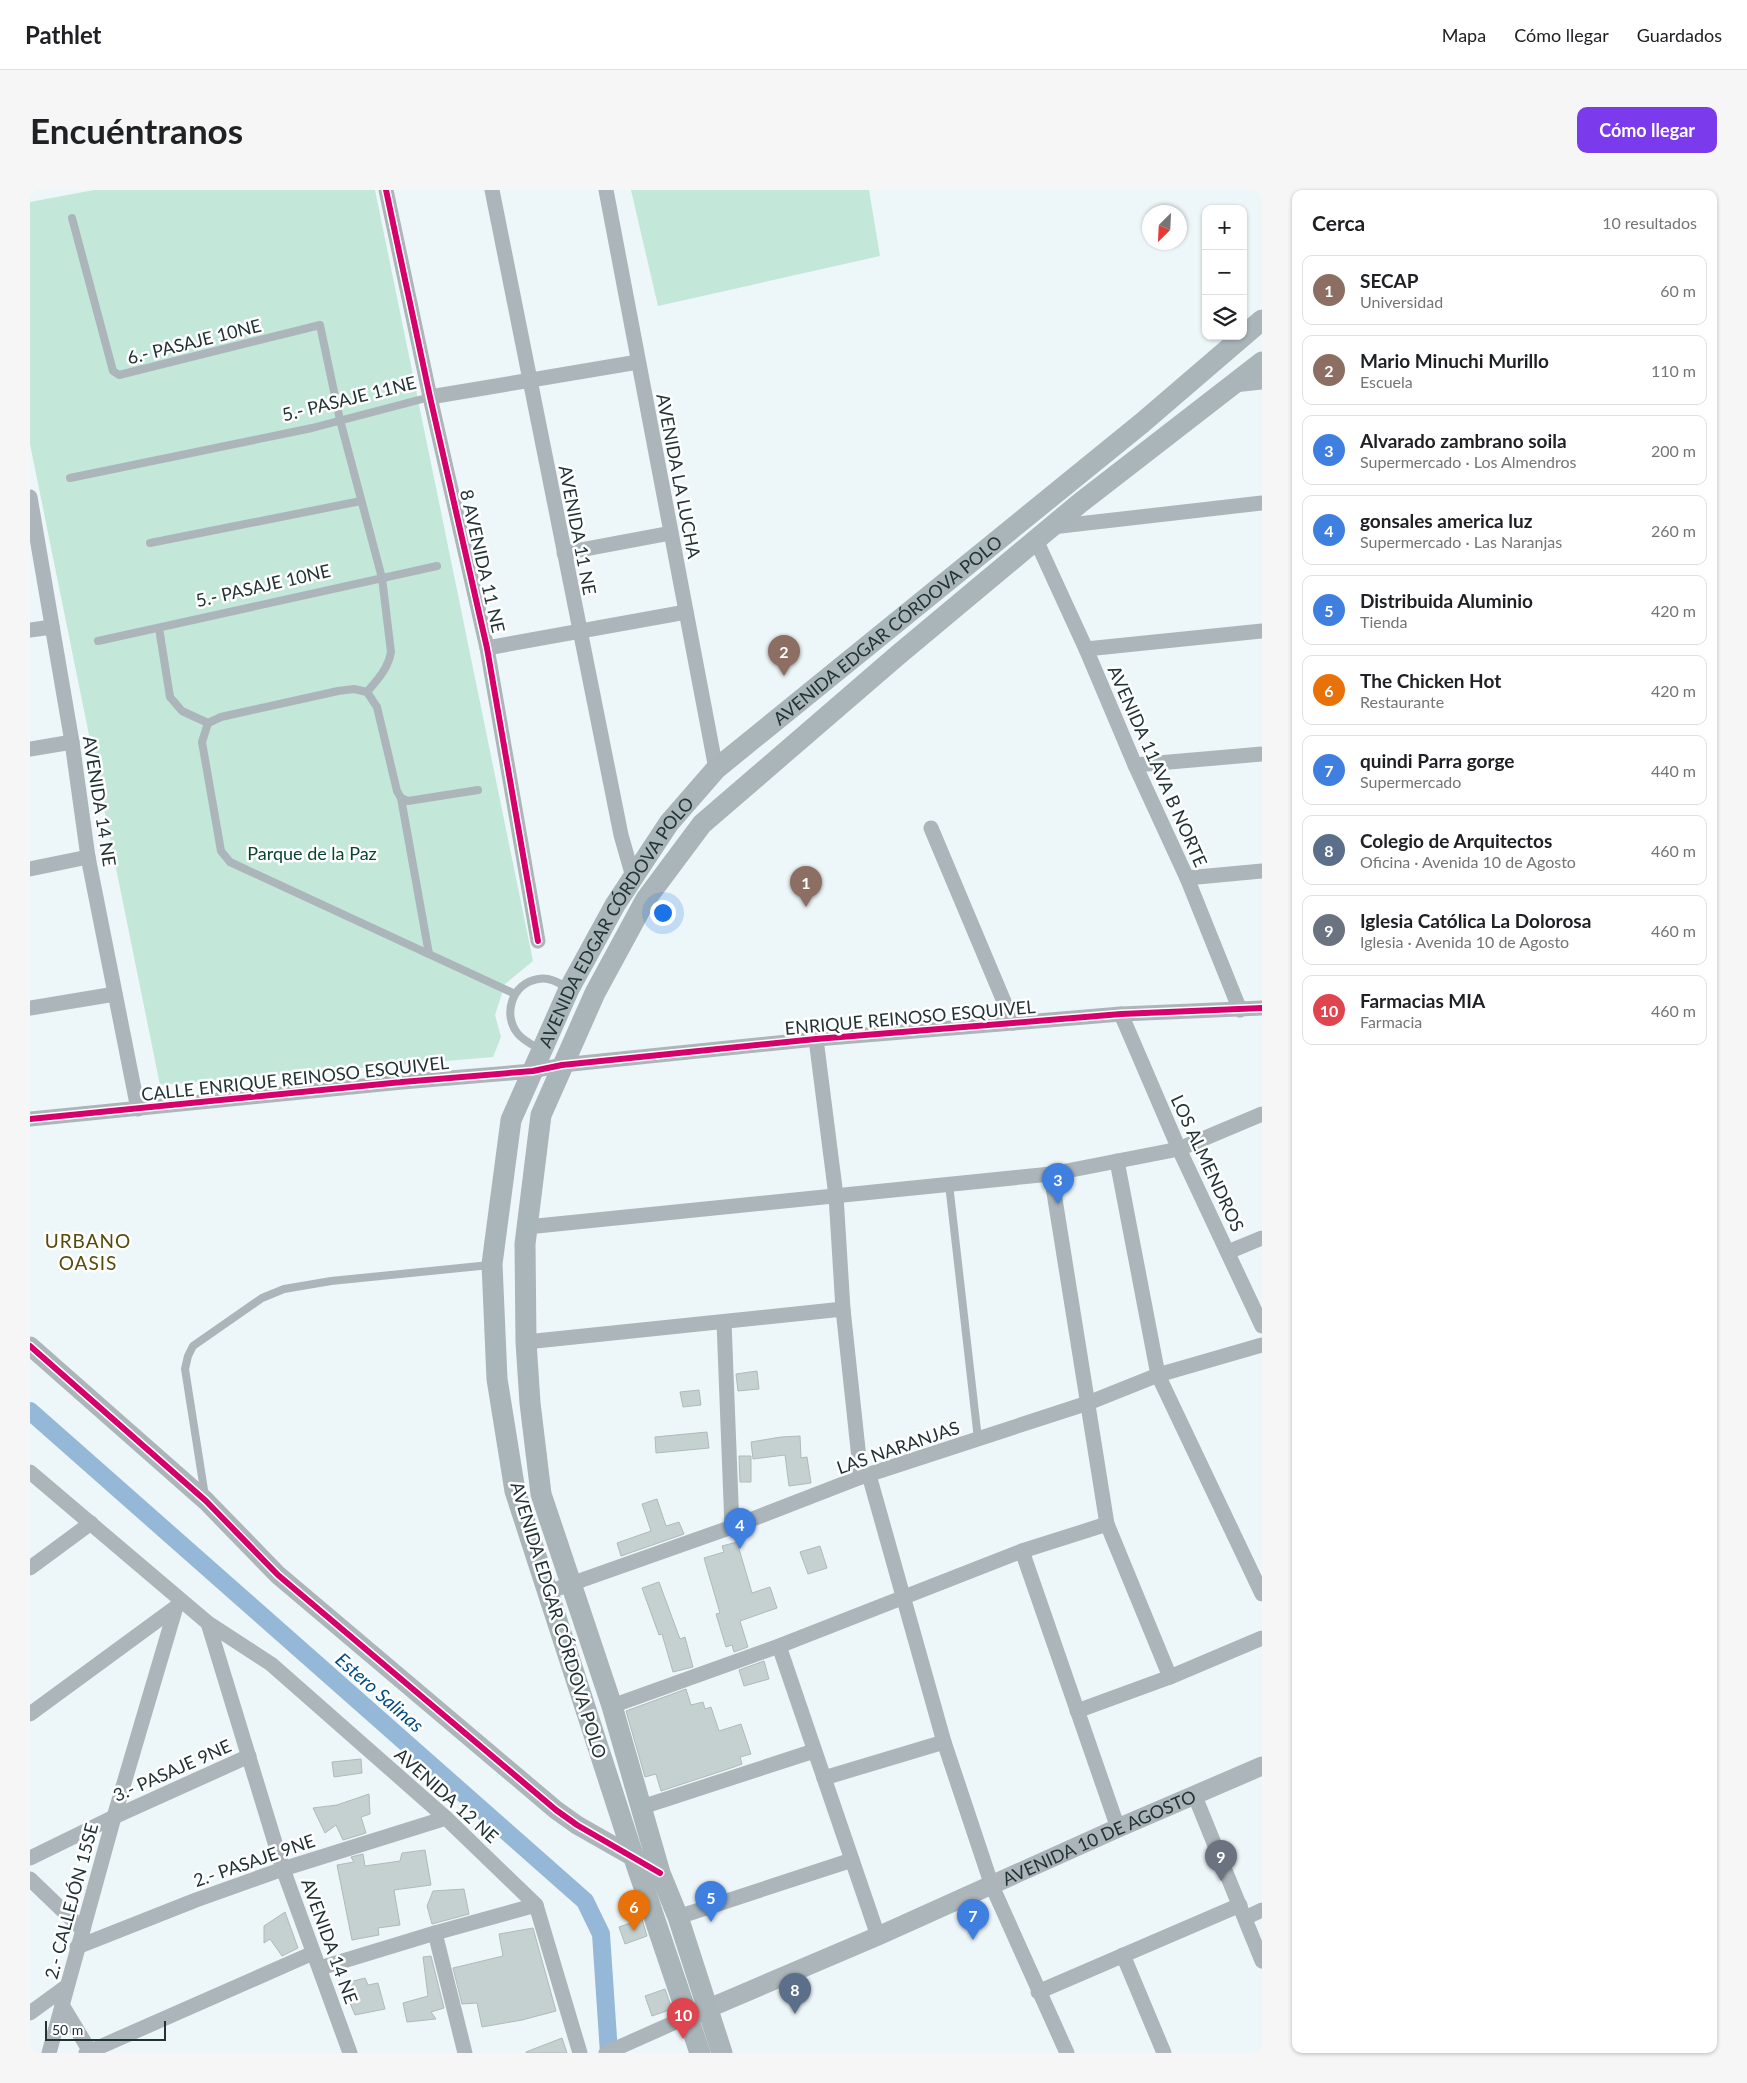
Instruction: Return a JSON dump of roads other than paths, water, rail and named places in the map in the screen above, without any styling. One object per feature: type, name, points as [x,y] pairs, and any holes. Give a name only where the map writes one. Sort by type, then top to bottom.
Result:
[{"type":"main road","name":"AVENIDA EDGAR CÓRDOVA POLO","points":[[722,2053],[699,2013],[634,1858],[514,1482],[497,1379],[492,1264],[511,1120],[569,988],[633,877],[669,823],[716,769],[1134,430],[1262,320]]},
{"type":"main road","name":"AVENIDA EDGAR CÓRDOVA POLO","points":[[700,2053],[699,2013],[678,1917],[660,1873],[612,1706],[541,1494],[530,1403],[526,1342],[527,1227],[541,1115],[595,994],[646,900],[702,824],[898,655],[1044,533],[1262,362]]},
{"type":"street","name":"8 AVENIDA 11 NE","points":[[386,190],[430,398],[487,648],[538,941]]},
{"type":"street","name":"AVENIDA 11 NE","points":[[492,190],[621,835],[633,877]]},
{"type":"street","name":"AVENIDA LA LUCHA","points":[[606,190],[716,769]]},
{"type":"street","name":"5.- PASAJE 11NE","points":[[430,398],[638,362]]},
{"type":"street","points":[[1234,385],[1262,382]]},
{"type":"street","points":[[1044,533],[1262,503]]},
{"type":"street","name":"AVENIDA 14 NE","points":[[31,506],[72,742],[88,857],[138,1109]]},
{"type":"street","points":[[564,553],[671,533]]},
{"type":"street","name":"AVENIDA 11AVA B NORTE","points":[[1044,533],[1086,649],[1135,765],[1187,878],[1240,1010]]},
{"type":"street","points":[[487,648],[686,612]]},
{"type":"street","points":[[30,630],[52,626]]},
{"type":"street","points":[[1086,649],[1262,631]]},
{"type":"street","points":[[30,748],[72,742]]},
{"type":"street","points":[[1135,765],[1262,754]]},
{"type":"street","points":[[931,828],[1013,1023]]},
{"type":"street","points":[[30,869],[88,857]]},
{"type":"street","points":[[1187,878],[1262,871]]},
{"type":"street","points":[[30,1008],[115,994]]},
{"type":"street","name":"ENRIQUE REINOSO ESQUIVEL","points":[[562,1065],[816,1040],[1121,1014],[1262,1008]]},
{"type":"street","name":"LOS ALMENDROS","points":[[1121,1014],[1179,1149],[1262,1326]]},
{"type":"street","points":[[816,1040],[836,1196],[843,1309],[865,1476],[904,1597],[944,1742],[992,1886],[1067,2053]]},
{"type":"street","name":"CALLE ENRIQUE REINOSO ESQUIVEL","points":[[30,1119],[533,1071],[562,1065]]},
{"type":"street","points":[[527,1227],[1052,1174],[1179,1149],[1262,1114]]},
{"type":"street","points":[[1117,1161],[1158,1375],[1262,1594]]},
{"type":"street","points":[[1052,1174],[1106,1524],[1170,1677]]},
{"type":"street","points":[[1228,1252],[1262,1238]]},
{"type":"street","points":[[526,1342],[843,1309]]},
{"type":"street","points":[[724,1322],[732,1527]]},
{"type":"street","name":"LAS NARANJAS","points":[[548,1592],[732,1527],[865,1476],[1088,1402],[1158,1375],[1262,1345]]},
{"type":"street","points":[[30,1346],[206,1501],[278,1575],[556,1810],[577,1825],[660,1873]]},
{"type":"street","points":[[30,1472],[91,1523],[30,1568]]},
{"type":"street","name":"AVENIDA 12 NE","points":[[91,1523],[180,1604],[271,1664],[446,1818],[536,1905],[580,2053]]},
{"type":"street","points":[[612,1706],[779,1646],[1022,1551],[1106,1524]]},
{"type":"street","points":[[1022,1551],[1118,1828]]},
{"type":"street","points":[[30,1714],[180,1604]]},
{"type":"street","name":"2.- CALLEJÓN 15SE","points":[[49,2053],[114,1817],[180,1604]]},
{"type":"street","name":"AVENIDA 14 NE","points":[[208,1623],[283,1869],[320,1968],[345,2051]]},
{"type":"street","points":[[1077,1711],[1170,1677],[1262,1638]]},
{"type":"street","points":[[779,1646],[878,1936]]},
{"type":"street","points":[[824,1778],[944,1742]]},
{"type":"street","points":[[642,1807],[814,1751]]},
{"type":"street","name":"3.- PASAJE 9NE","points":[[30,1858],[114,1817],[250,1756]]},
{"type":"street","name":"AVENIDA 10 DE AGOSTO","points":[[606,2053],[878,1936],[1194,1794],[1262,1766]]},
{"type":"street","points":[[1194,1794],[1262,1961]]},
{"type":"street","name":"2.- PASAJE 9NE","points":[[77,1947],[196,1900],[283,1869],[446,1818]]},
{"type":"street","points":[[678,1917],[852,1860]]},
{"type":"street","points":[[30,1879],[83,1930]]},
{"type":"street","points":[[320,1968],[536,1905]]},
{"type":"street","points":[[1038,1992],[1123,1955],[1242,1911],[1262,1910]]},
{"type":"street","points":[[435,1933],[465,2053]]},
{"type":"street","points":[[62,2005],[89,2052],[313,1953]]},
{"type":"street","points":[[1123,1955],[1164,2053]]},
{"type":"street","points":[[30,2013],[67,1986]]},
{"type":"lane","name":"6.- PASAJE 10NE","points":[[72,218],[113,371],[119,375],[320,325],[340,420]]},
{"type":"lane","name":"5.- PASAJE 11NE","points":[[70,478],[312,428],[430,398]]},
{"type":"lane","points":[[340,420],[382,578],[391,652],[389,662],[384,671],[367,692]]},
{"type":"lane","points":[[150,543],[361,500]]},
{"type":"lane","name":"5.- PASAJE 10NE","points":[[98,641],[437,566]]},
{"type":"lane","points":[[159,628],[170,697],[182,711],[208,723]]},
{"type":"lane","points":[[429,954],[401,798],[397,791],[377,707],[367,692],[354,689],[338,691],[221,717],[208,723],[202,742],[221,851],[230,862],[515,994]]},
{"type":"lane","points":[[401,798],[408,801],[478,790]]},
{"type":"lane","points":[[542,1050],[519,1035],[513,1026],[510,1004],[521,987],[537,979],[556,981],[569,988]]},
{"type":"lane","points":[[949,1184],[978,1439]]},
{"type":"lane","points":[[206,1501],[185,1369],[193,1346],[262,1298],[284,1289],[331,1281],[492,1264]]},
{"type":"waterway","name":"Estero Salinas","points":[[30,1411],[585,1901],[601,1934],[609,2053]]},
{"type":"place","name":"Mario Minuchi Murillo","points":[[784,676]]},
{"type":"place","name":"SECAP","points":[[806,907]]},
{"type":"place","name":"Alvarado zambrano soila","points":[[1058,1204]]},
{"type":"place","name":"gonsales america luz","points":[[740,1549]]},
{"type":"place","name":"Iglesia Católica La Dolorosa","points":[[1221,1881]]},
{"type":"place","name":"Distribuida Aluminio","points":[[711,1922]]},
{"type":"place","name":"The Chicken Hot","points":[[634,1931]]},
{"type":"place","name":"quindi Parra gorge","points":[[973,1940]]},
{"type":"place","name":"Colegio de Arquitectos","points":[[795,2014]]},
{"type":"place","name":"Farmacias MIA","points":[[683,2039]]},
{"type":"district","name":"URBANO OASIS","points":[[88,1251]]},
{"type":"park label","name":"Parque de la Paz","points":[[312,853]]}]
